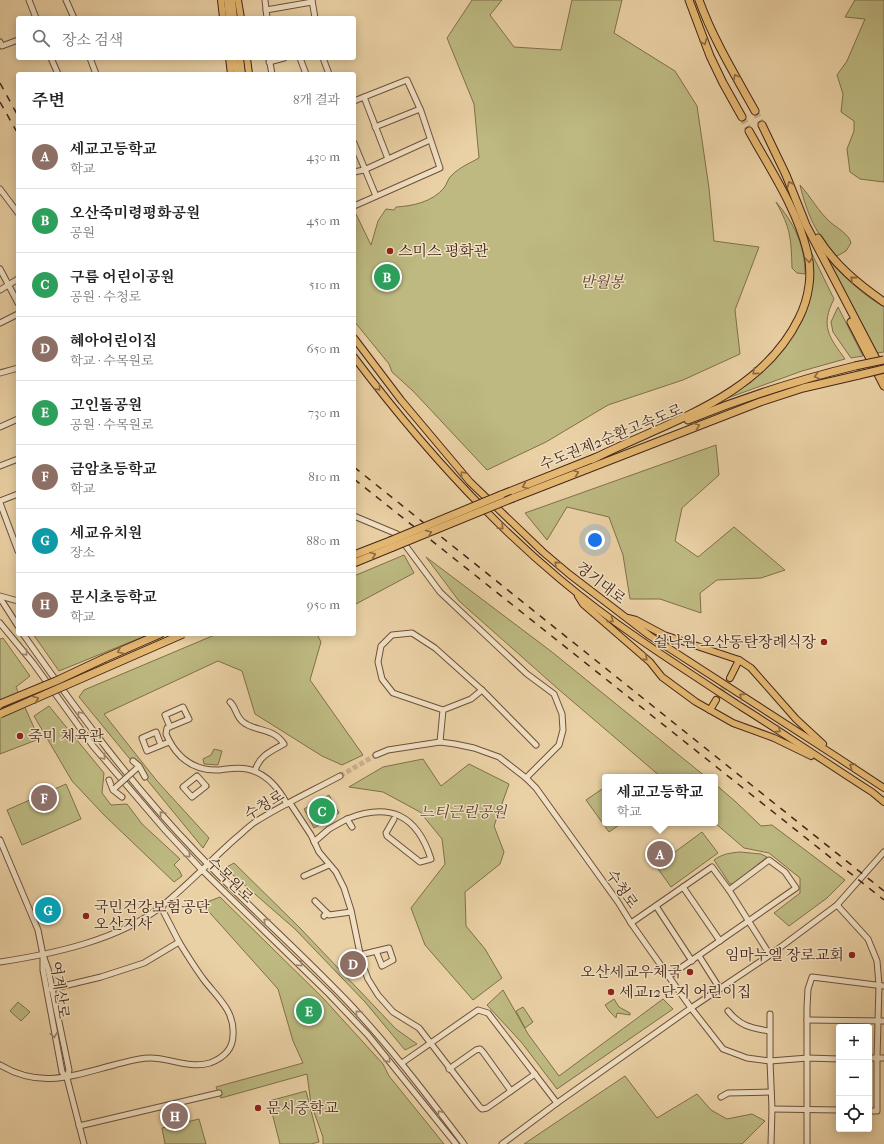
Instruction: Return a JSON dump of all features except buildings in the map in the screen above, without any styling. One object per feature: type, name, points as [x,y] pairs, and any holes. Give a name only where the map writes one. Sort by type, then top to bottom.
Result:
[{"type":"highway","points":[[699,0],[710,27],[755,111]]},
{"type":"highway","points":[[690,2],[710,56],[742,117]]},
{"type":"highway","points":[[762,125],[773,151],[786,175],[805,232],[884,386]]},
{"type":"highway","points":[[749,131],[802,221],[844,272],[884,302]]},
{"type":"highway","points":[[802,221],[806,225],[884,374]]},
{"type":"highway","points":[[593,459],[619,446],[681,420],[714,402],[745,381],[776,353],[788,339],[796,324],[804,308],[808,291],[810,271],[802,221]]},
{"type":"highway","name":"수도권제2순환고속도로","points":[[356,562],[391,544],[502,495],[695,417],[766,391],[815,376],[884,360]]},
{"type":"highway","name":"수도권제2순환고속도로","points":[[356,554],[391,544],[513,498],[760,402],[802,388],[884,369]]},
{"type":"highway","points":[[0,704],[155,636]]},
{"type":"highway","points":[[0,714],[177,636]]},
{"type":"main road","points":[[221,0],[223,16]]},
{"type":"main road","points":[[227,0],[229,16]]},
{"type":"main road","points":[[232,0],[234,16]]},
{"type":"main road","points":[[238,0],[241,16]]},
{"type":"main road","points":[[229,60],[231,72]]},
{"type":"main road","points":[[234,60],[237,72]]},
{"type":"main road","points":[[240,60],[242,72]]},
{"type":"main road","points":[[247,60],[249,72]]},
{"type":"main road","name":"경기대로","points":[[356,341],[401,400],[470,482],[543,552],[624,618],[650,636],[884,788]]},
{"type":"main road","name":"경기대로","points":[[356,359],[456,481],[509,534],[576,593],[637,638],[872,792],[884,802]]},
{"type":"main road","points":[[576,593],[583,604],[650,662],[662,676],[676,688],[733,723],[774,738],[812,757],[824,761]]},
{"type":"main road","points":[[624,618],[636,620],[664,635],[738,660],[751,668],[796,719],[831,753]]},
{"type":"main road","points":[[730,678],[738,660]]},
{"type":"main road","points":[[710,710],[716,700]]},
{"type":"street","points":[[28,0],[35,16]]},
{"type":"street","points":[[66,0],[72,16]]},
{"type":"street","points":[[265,0],[267,16]]},
{"type":"street","points":[[291,0],[291,6]]},
{"type":"street","points":[[266,10],[312,1],[315,16]]},
{"type":"street","points":[[0,42],[2,46],[16,41]]},
{"type":"street","points":[[52,60],[57,72]]},
{"type":"street","points":[[91,60],[95,72]]},
{"type":"street","points":[[269,60],[272,72]]},
{"type":"street","points":[[301,60],[305,72]]},
{"type":"street","points":[[324,60],[328,72]]},
{"type":"street","points":[[356,100],[407,80],[420,109],[440,168],[356,205]]},
{"type":"street","points":[[364,97],[388,159]]},
{"type":"street","points":[[375,127],[420,109]]},
{"type":"street","points":[[356,172],[364,170],[430,140]]},
{"type":"street","points":[[356,148],[376,196]]},
{"type":"street","points":[[0,189],[16,210]]},
{"type":"street","points":[[0,270],[16,299]]},
{"type":"street","points":[[0,290],[16,280]]},
{"type":"street","points":[[0,323],[16,315]]},
{"type":"street","points":[[0,373],[16,370]]},
{"type":"street","points":[[0,427],[16,420]]},
{"type":"street","points":[[0,466],[16,460]]},
{"type":"street","points":[[16,495],[0,502],[16,546]]},
{"type":"street","points":[[356,517],[397,534],[440,592],[527,674],[554,694],[562,714],[563,730],[559,745],[526,778]]},
{"type":"street","points":[[0,597],[16,601]]},
{"type":"street","points":[[0,597],[16,623]]},
{"type":"street","name":"수목원로","points":[[0,623],[33,663],[98,752],[160,825],[202,869],[285,949],[358,1024],[456,1144]]},
{"type":"street","points":[[482,690],[471,699],[443,710],[393,693],[382,679],[378,662],[382,646],[392,635],[412,633],[435,648],[482,690],[536,745]]},
{"type":"street","name":"수목원로","points":[[24,636],[100,741],[169,822],[208,864],[346,1000],[402,1063],[464,1144]]},
{"type":"street","points":[[230,702],[234,705],[238,717],[244,723],[273,734],[284,744],[263,757],[255,771]]},
{"type":"street","points":[[170,727],[165,715],[183,707],[188,719],[170,727],[167,728],[166,732],[176,752],[183,759],[201,768],[214,770],[241,768],[255,771],[274,784],[314,842],[319,852],[336,872],[352,912],[362,963],[368,979],[378,995],[393,1012],[419,1028],[482,1109],[487,1108],[535,1074]]},
{"type":"street","points":[[440,742],[443,710]]},
{"type":"street","points":[[161,745],[170,742]]},
{"type":"street","name":"수청로","points":[[376,755],[388,750],[440,742],[474,748],[499,757],[526,778],[536,788],[618,902],[631,923],[723,1049],[747,1058],[770,1061],[808,1058],[836,1059]]},
{"type":"street","points":[[133,761],[145,777]]},
{"type":"street","points":[[114,789],[137,768]]},
{"type":"street","points":[[197,776],[201,768]]},
{"type":"street","name":"수청로","points":[[43,955],[106,936],[136,923],[161,907],[254,823],[288,803],[340,776]]},
{"type":"street","points":[[109,780],[114,789],[122,797]]},
{"type":"street","points":[[314,842],[330,829],[363,812],[388,811],[404,817],[416,829],[427,848],[431,859],[420,862],[387,836],[386,833],[394,819]]},
{"type":"street","points":[[347,819],[352,827]]},
{"type":"street","points":[[0,840],[38,930],[43,955],[0,962]]},
{"type":"street","points":[[502,1144],[692,1008],[770,955],[837,905],[884,852]]},
{"type":"street","points":[[669,976],[796,888],[785,872],[769,860],[729,890]]},
{"type":"street","points":[[304,876],[329,864]]},
{"type":"street","points":[[631,923],[712,867],[729,890],[770,955]]},
{"type":"street","points":[[683,887],[720,941]]},
{"type":"street","points":[[315,901],[325,914],[329,915],[352,912]]},
{"type":"street","points":[[837,905],[868,938],[877,961],[882,986],[877,1021],[877,1111],[872,1111]]},
{"type":"street","points":[[656,906],[692,961]]},
{"type":"street","points":[[0,1065],[18,1074],[33,1078],[52,1079],[67,1078],[131,1060],[150,1058],[186,1064],[196,1064],[209,1063],[225,1056],[230,1047],[233,1035],[231,1018],[226,1007],[203,980],[179,942],[161,907]]},
{"type":"street","points":[[51,989],[101,977],[144,962],[179,942]]},
{"type":"street","points":[[360,955],[376,951]]},
{"type":"street","name":"여계산로","points":[[43,955],[48,969],[68,1070],[67,1078],[84,1144]]},
{"type":"street","name":"여계산로","points":[[43,955],[43,970],[55,1039],[62,1072],[67,1078]]},
{"type":"street","points":[[699,956],[720,989]]},
{"type":"street","points":[[807,1144],[807,1020],[808,989],[812,977],[882,986]]},
{"type":"street","points":[[402,1063],[478,1010],[488,1013],[558,1103]]},
{"type":"street","points":[[728,1011],[736,1021],[751,1028],[769,1030]]},
{"type":"street","points":[[770,1014],[769,1030],[772,1109],[771,1144]]},
{"type":"street","points":[[807,1020],[884,1021]]},
{"type":"street","points":[[450,1069],[476,1050],[480,1049],[511,1091]]},
{"type":"street","points":[[872,1058],[884,1058]]},
{"type":"street","points":[[721,1097],[728,1093],[771,1092]]},
{"type":"street","points":[[80,1126],[219,1093]]},
{"type":"street","points":[[772,1109],[836,1110]]},
{"type":"green space","name":"반월봉","points":[[472,0],[502,0],[490,15],[514,47],[561,50],[572,0],[622,0],[614,33],[675,71],[697,106],[709,188],[714,241],[759,247],[735,310],[740,354],[683,380],[608,405],[546,442],[487,470],[413,391],[392,372],[389,364],[356,323],[356,214],[371,245],[378,221],[386,209],[394,210],[396,207],[409,206],[434,197],[444,188],[449,178],[455,172],[479,158],[474,104],[447,38]]},
{"type":"green space","points":[[855,0],[884,0],[884,182],[860,179],[850,172],[847,149],[854,131],[854,121],[841,112],[843,94],[837,75],[847,61],[865,19],[845,17]]},
{"type":"green space","points":[[800,185],[826,218],[848,237],[851,243],[846,251],[837,256],[823,240],[809,215]]},
{"type":"green space","points":[[776,202],[793,226],[801,244],[805,274],[797,273],[792,268],[789,234],[785,219]]},
{"type":"green space","points":[[811,252],[834,299],[828,317],[828,331],[845,359],[802,371],[725,399],[743,387],[764,369],[782,351],[794,334],[804,314]]},
{"type":"green space","points":[[828,259],[854,285],[884,307],[884,352],[877,353]]},
{"type":"green space","points":[[838,307],[863,356],[851,358],[833,332],[831,322]]},
{"type":"green space","points":[[716,445],[719,475],[682,508],[675,541],[698,557],[734,527],[785,570],[761,578],[717,580],[700,593],[701,613],[660,599],[630,599],[623,555],[609,517],[567,507],[547,540],[525,513]]},
{"type":"green space","points":[[404,555],[414,573],[356,604],[356,575]]},
{"type":"green space","points":[[426,557],[552,652],[702,774],[657,774],[459,601]]},
{"type":"green space","points":[[34,636],[145,636],[59,671]]},
{"type":"green space","points":[[212,636],[318,636],[321,642],[310,680],[363,755],[342,765],[322,756],[255,714],[242,671],[218,661],[104,714],[157,781],[209,838],[203,848],[79,697],[84,690]]},
{"type":"green space","points":[[3,638],[30,676],[16,687],[39,739],[0,754],[0,639]]},
{"type":"green space","points":[[49,706],[104,773],[102,793],[111,805],[127,804],[142,824],[180,859],[174,865],[182,876],[174,882],[104,815],[72,781],[34,716]]},
{"type":"green space","points":[[214,749],[222,751],[218,765],[204,764],[203,759],[211,755]]},
{"type":"green space","name":"느티근린공원","points":[[423,759],[441,786],[469,764],[509,784],[494,826],[504,852],[500,864],[465,892],[466,926],[485,949],[502,978],[473,1000],[425,945],[411,908],[445,864],[442,839],[420,812],[383,792],[349,787],[383,767]]},
{"type":"green space","points":[[66,784],[81,819],[22,845],[7,810]]},
{"type":"green space","points":[[718,787],[761,826],[772,825],[845,880],[827,898],[789,926],[774,913],[800,893],[800,878],[769,853],[744,848],[718,826]]},
{"type":"green space","points":[[602,789],[602,822],[586,800]]},
{"type":"green space","points":[[329,795],[339,813],[314,828],[304,809]]},
{"type":"green space","points":[[605,826],[618,826],[609,832]]},
{"type":"green space","points":[[702,832],[718,853],[671,887],[656,866]]},
{"type":"green space","points":[[740,852],[761,854],[767,857],[734,884],[730,884],[714,860],[726,854]]},
{"type":"green space","points":[[234,863],[300,928],[396,1029],[417,1044],[405,1050],[365,1002],[295,929],[225,868]]},
{"type":"green space","points":[[220,897],[323,998],[383,1064],[389,1076],[444,1144],[323,1144],[323,1137],[311,1104],[307,1074],[221,1098],[216,1087],[303,1063],[293,1041],[278,989],[202,904]]},
{"type":"green space","points":[[503,990],[528,1034],[559,1076],[663,999],[673,1009],[557,1089],[522,1043],[487,1005]]},
{"type":"green space","points":[[614,999],[619,1007],[630,1013],[630,1015],[617,1013],[616,1018],[610,1012],[605,1005]]},
{"type":"green space","points":[[18,1002],[30,1012],[21,1021],[10,1011]]},
{"type":"green space","points":[[523,1007],[533,1022],[525,1028],[516,1011]]},
{"type":"green space","points":[[625,1076],[657,1118],[697,1094],[711,1110],[727,1119],[752,1114],[765,1121],[742,1144],[524,1144]]},
{"type":"green space","points":[[306,1091],[319,1142],[311,1144],[280,1144],[269,1101]]},
{"type":"green space","points":[[199,1119],[206,1144],[165,1144],[162,1128]]},
{"type":"tunnel","points":[[755,111],[762,125]]},
{"type":"tunnel","points":[[742,117],[749,131]]},
{"type":"tunnel","points":[[716,700],[730,678]]},
{"type":"tunnel","points":[[340,776],[376,755]]},
{"type":"railway","points":[[0,83],[16,112]]},
{"type":"railway","points":[[0,102],[16,130]]},
{"type":"railway","points":[[356,469],[884,891]]},
{"type":"railway","points":[[356,481],[884,900]]},
{"type":"place","name":"스미스 평화관","points":[[390,251]]},
{"type":"place","name":"오산죽미령평화공원","points":[[387,277]]},
{"type":"place","name":"쉴낙원 오산동탄장례식장","points":[[824,642]]},
{"type":"place","name":"죽미 체육관","points":[[20,736]]},
{"type":"place","name":"금암초등학교","points":[[44,798]]},
{"type":"place","name":"구름 어린이공원","points":[[322,811]]},
{"type":"place","name":"세교고등학교","points":[[660,854]]},
{"type":"place","name":"세교유치원","points":[[48,910]]},
{"type":"place","name":"국민건강보험공단 오산지사","points":[[86,916]]},
{"type":"place","name":"임마누엘 장로교회","points":[[852,955]]},
{"type":"place","name":"혜아어린이집","points":[[353,964]]},
{"type":"place","name":"오산세교우체국","points":[[690,972]]},
{"type":"place","name":"세교12단지 어린이집","points":[[611,992]]},
{"type":"place","name":"고인돌공원","points":[[309,1011]]},
{"type":"place","name":"문시중학교","points":[[258,1108]]},
{"type":"place","name":"문시초등학교","points":[[175,1116]]}]
